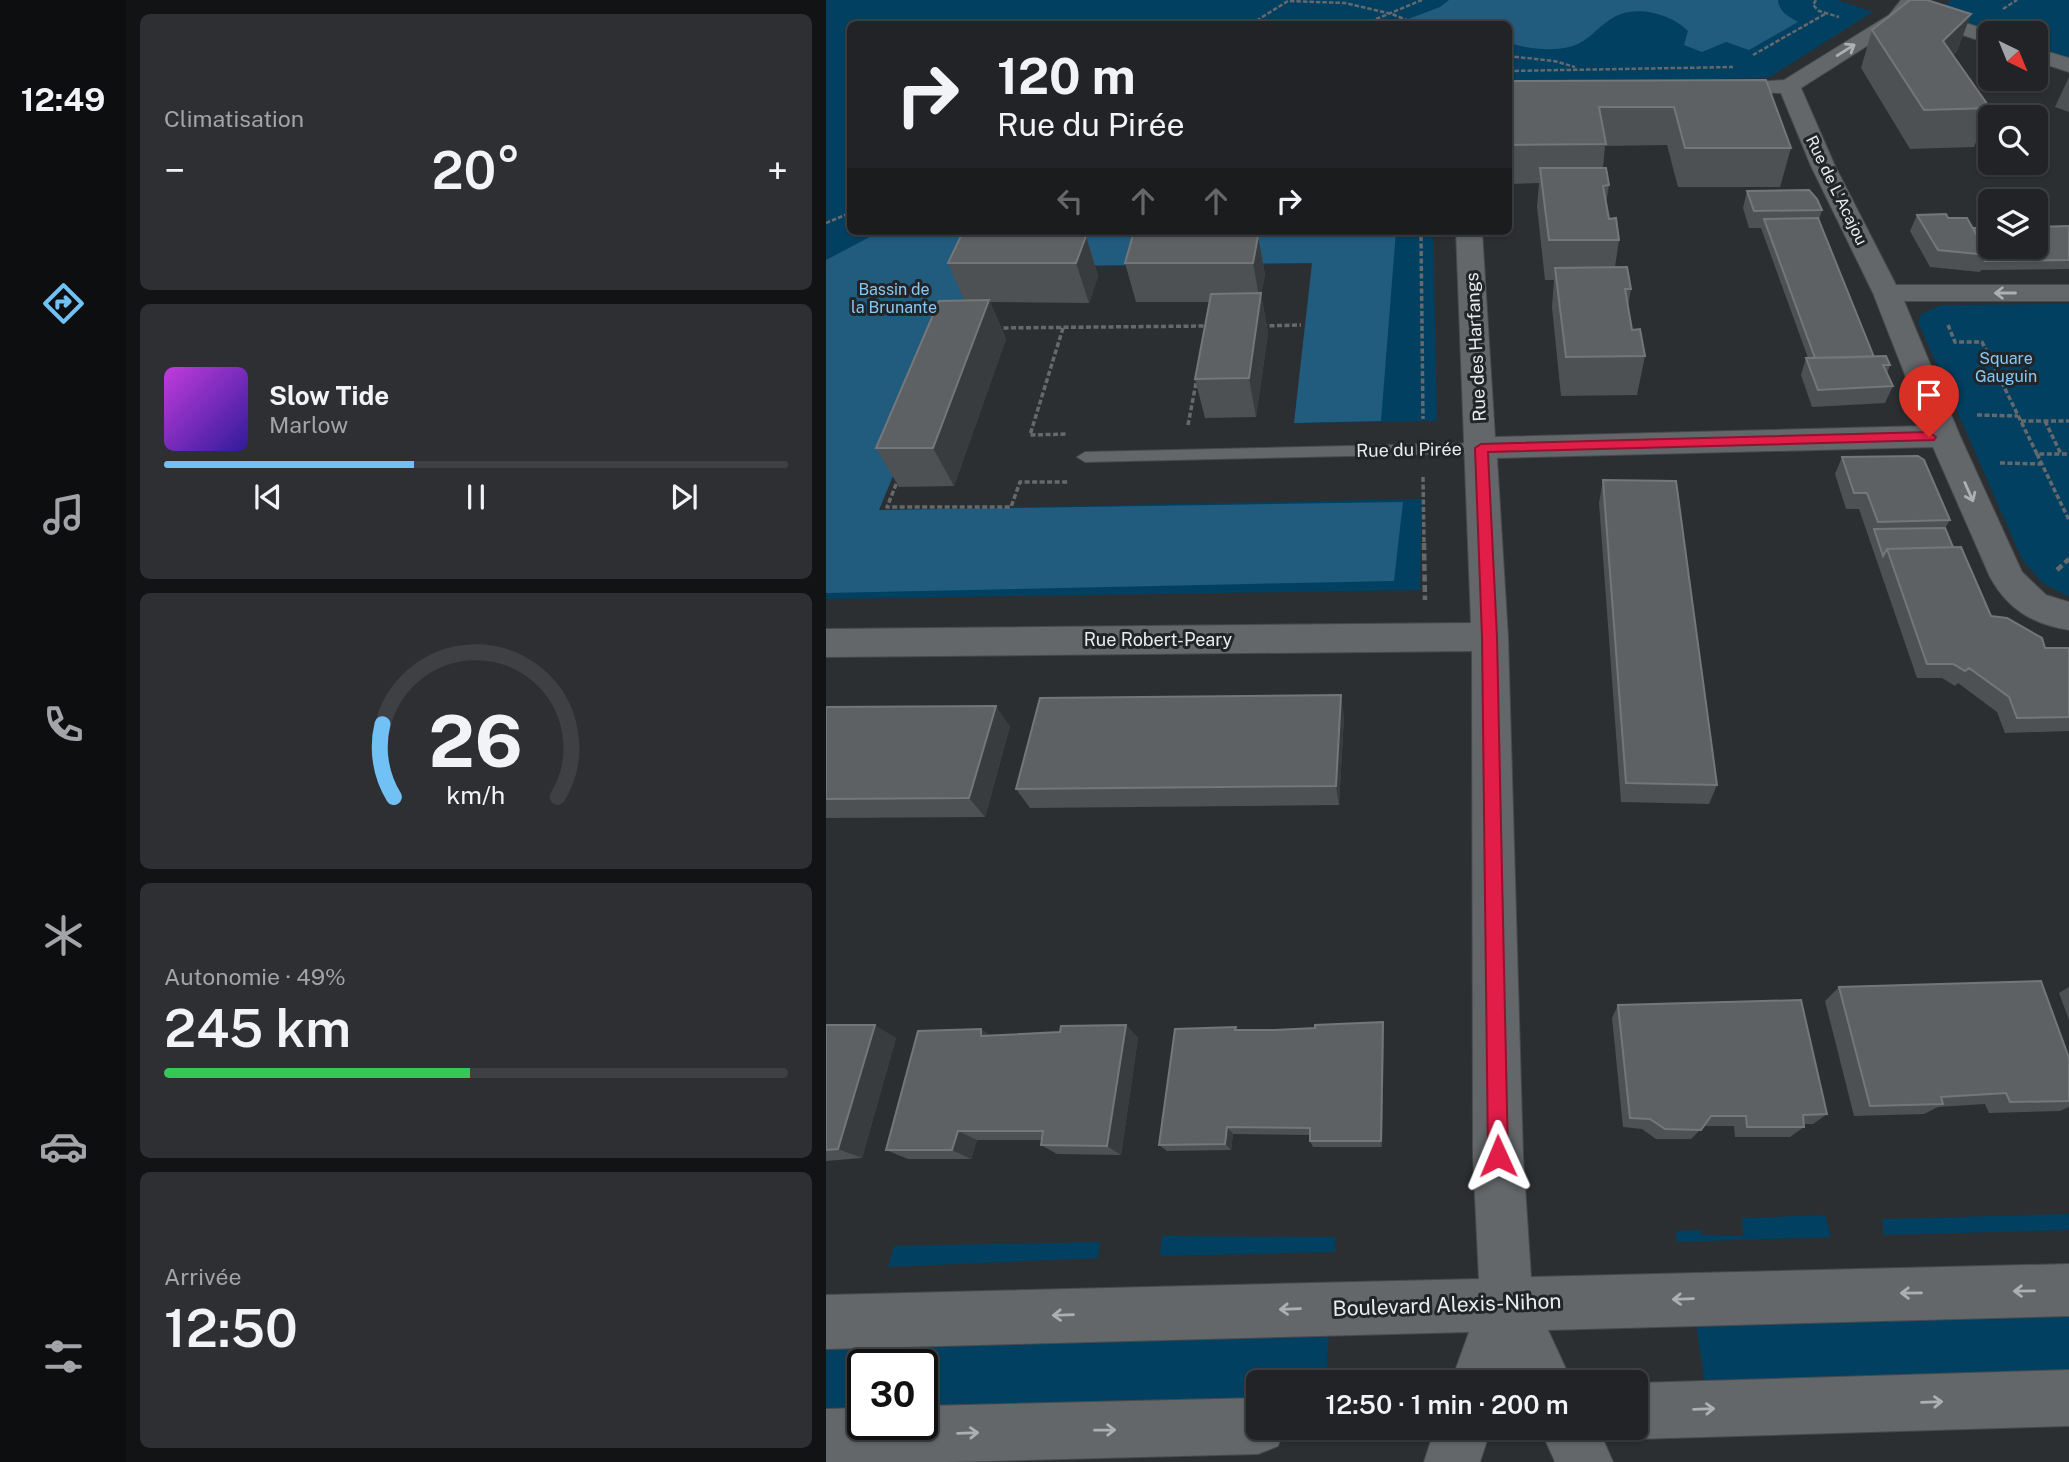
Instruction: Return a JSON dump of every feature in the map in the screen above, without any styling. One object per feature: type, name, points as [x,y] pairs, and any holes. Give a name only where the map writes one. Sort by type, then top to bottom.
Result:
[{"type":"street","points":[[1744,87],[1788,86],[1890,22],[1900,4],[1978,33]]},
{"type":"street","points":[[2048,58],[2069,65]]},
{"type":"street","name":"Rue de L'Acajou","points":[[1788,86],[1824,166],[1955,426],[2013,588],[2046,612],[2069,616]]},
{"type":"street","name":"Rue des Harfangs","points":[[1469,235],[1490,637],[1498,1156],[1506,1303],[1482,1370]]},
{"type":"street","points":[[1887,293],[2069,293]]},
{"type":"street","name":"Rue du Pirée","points":[[1481,448],[1955,426]]},
{"type":"street","name":"Rue Robert-Peary","points":[[826,643],[1490,637]]},
{"type":"street","name":"Boulevard Alexis-Nihon","points":[[826,1322],[2069,1290]]},
{"type":"street","name":"Rue des Harfangs","points":[[1506,1303],[1539,1370]]},
{"type":"street","points":[[1648,1411],[2069,1398]]},
{"type":"street","points":[[826,1437],[1246,1426]]},
{"type":"street","points":[[1452,1462],[1459,1440]]},
{"type":"street","points":[[1574,1440],[1585,1462]]},
{"type":"lane","name":"Rue du Pirée","points":[[1085,457],[1481,448]]},
{"type":"path","points":[[1256,21],[1288,0],[1345,3],[1392,14],[1409,21]]},
{"type":"path","points":[[1372,21],[1422,0]]},
{"type":"path","points":[[1813,5],[1816,0]]},
{"type":"path","points":[[1745,60],[1825,14]]},
{"type":"path","points":[[1512,56],[1554,61],[1579,68]]},
{"type":"path","points":[[1512,71],[1579,68],[1729,69],[1737,64]]},
{"type":"path","points":[[826,223],[847,214]]},
{"type":"path","points":[[1421,235],[1425,600]]},
{"type":"path","points":[[1945,321],[1955,342],[1982,342],[2069,520]]},
{"type":"path","points":[[1262,326],[1301,325]]},
{"type":"path","points":[[984,328],[1209,326]]},
{"type":"path","points":[[1063,328],[1030,435],[1068,434]]},
{"type":"path","points":[[1186,433],[1200,366]]},
{"type":"path","points":[[1955,426],[2018,416]]},
{"type":"path","points":[[2021,421],[2069,421]]},
{"type":"path","points":[[2045,421],[2061,454]]},
{"type":"path","points":[[2037,454],[2069,454]]},
{"type":"path","points":[[1992,463],[2042,464]]},
{"type":"path","points":[[902,469],[887,507],[1011,507],[1020,482],[1076,482]]},
{"type":"green space","name":"Bassin de la Brunante","points":[[826,0],[1838,0],[1873,12],[1768,78],[1512,83],[1512,21],[847,21],[847,235],[1433,235],[1437,421],[1294,423],[1313,264],[979,267],[879,510],[1422,499],[1420,590],[826,599]]},
{"type":"green space","points":[[1952,0],[2069,0],[2069,59],[2048,52],[2048,21],[1978,21],[1978,29],[1948,19],[1960,11],[1944,5]]},
{"type":"green space","name":"Square Gauguin","points":[[2069,304],[2069,597],[2043,583],[2022,559],[1918,322],[1921,314],[1941,305]]},
{"type":"green space","points":[[2069,1214],[2069,1230],[1884,1235],[1882,1219]]},
{"type":"green space","points":[[1825,1215],[1831,1237],[1677,1242],[1676,1231],[1701,1230],[1701,1235],[1743,1236],[1742,1218]]},
{"type":"green space","points":[[1162,1236],[1336,1237],[1335,1252],[1160,1256]]},
{"type":"green space","points":[[1100,1242],[1098,1258],[888,1267],[894,1246]]},
{"type":"green space","points":[[2069,1309],[2069,1377],[1706,1389],[1695,1318]]},
{"type":"green space","points":[[1329,1330],[1327,1370],[1246,1370],[1246,1402],[938,1412],[938,1349],[847,1349],[847,1413],[826,1414],[826,1345]]},
{"type":"shaded area","points":[[1449,0],[1778,0],[1782,11],[1798,22],[1749,50],[1726,42],[1702,52],[1684,45],[1688,31],[1680,24],[1650,12],[1617,15],[1578,44],[1557,49],[1512,44],[1512,21],[1403,21],[1440,7]]},
{"type":"shaded area","name":"Bassin de la Brunante","points":[[873,235],[1396,235],[1381,421],[1294,423],[1312,263],[979,267],[879,510],[1403,502],[1394,581],[826,593],[826,260]]},
{"type":"building","points":[[1910,0],[1927,0],[1971,14],[1943,41],[1988,105],[1978,105],[1978,108],[1924,110],[1872,30]]},
{"type":"building","points":[[1766,80],[1791,148],[1685,148],[1674,107],[1599,107],[1606,144],[1512,145],[1512,81]]},
{"type":"building","points":[[1540,168],[1606,168],[1609,185],[1603,186],[1609,219],[1616,218],[1619,240],[1549,240]]},
{"type":"building","points":[[1809,190],[1822,210],[1754,211],[1747,191]]},
{"type":"building","points":[[1946,214],[1948,218],[1967,218],[1978,237],[1978,254],[1938,250],[1917,215]]},
{"type":"building","points":[[1818,218],[1874,357],[1815,358],[1764,219]]},
{"type":"building","points":[[2069,226],[2069,260],[1985,261],[2048,259],[2048,227]]},
{"type":"building","points":[[1133,235],[1258,236],[1253,263],[1125,263]]},
{"type":"building","points":[[961,236],[1086,236],[1076,263],[948,263]]},
{"type":"building","points":[[1627,267],[1631,289],[1625,289],[1632,330],[1640,329],[1645,356],[1566,357],[1555,268]]},
{"type":"building","points":[[1261,293],[1249,378],[1195,379],[1211,294]]},
{"type":"building","points":[[989,300],[933,448],[876,448],[939,301]]},
{"type":"building","points":[[1886,356],[1890,365],[1883,365],[1893,386],[1818,390],[1806,358]]},
{"type":"building","points":[[1918,456],[1924,460],[1950,520],[1878,522],[1867,493],[1854,493],[1842,457]]},
{"type":"building","points":[[1603,480],[1676,481],[1717,785],[1626,783]]},
{"type":"building","points":[[1945,528],[1953,547],[1887,549],[1883,556],[1874,529]]},
{"type":"building","points":[[1961,547],[1991,616],[2007,618],[2042,638],[2045,648],[2069,648],[2069,717],[2017,718],[2009,697],[1969,668],[1965,671],[1953,664],[1927,664],[1887,549]]},
{"type":"building","points":[[1341,695],[1336,786],[1016,789],[1040,698]]},
{"type":"building","points":[[996,706],[969,798],[826,799],[826,707]]},
{"type":"building","points":[[2041,981],[2069,1058],[2069,1101],[2010,1102],[2006,1093],[1941,1097],[1943,1104],[1870,1106],[1839,987]]},
{"type":"building","points":[[1801,1000],[1827,1114],[1803,1115],[1804,1127],[1747,1127],[1746,1116],[1711,1116],[1701,1130],[1665,1129],[1650,1119],[1630,1118],[1618,1005]]},
{"type":"building","points":[[1383,1022],[1381,1141],[1310,1141],[1310,1128],[1227,1127],[1225,1144],[1159,1145],[1175,1029],[1236,1027],[1235,1030],[1275,1030]]},
{"type":"building","points":[[826,1025],[875,1025],[838,1149],[826,1150]]},
{"type":"building","points":[[1126,1025],[1107,1146],[1041,1145],[1043,1131],[958,1131],[952,1150],[886,1150],[918,1031],[981,1029],[981,1036],[1060,1032],[1061,1026]]},
{"type":"route","points":[[1498,1156],[1490,637],[1481,448],[1929,437]]}]
